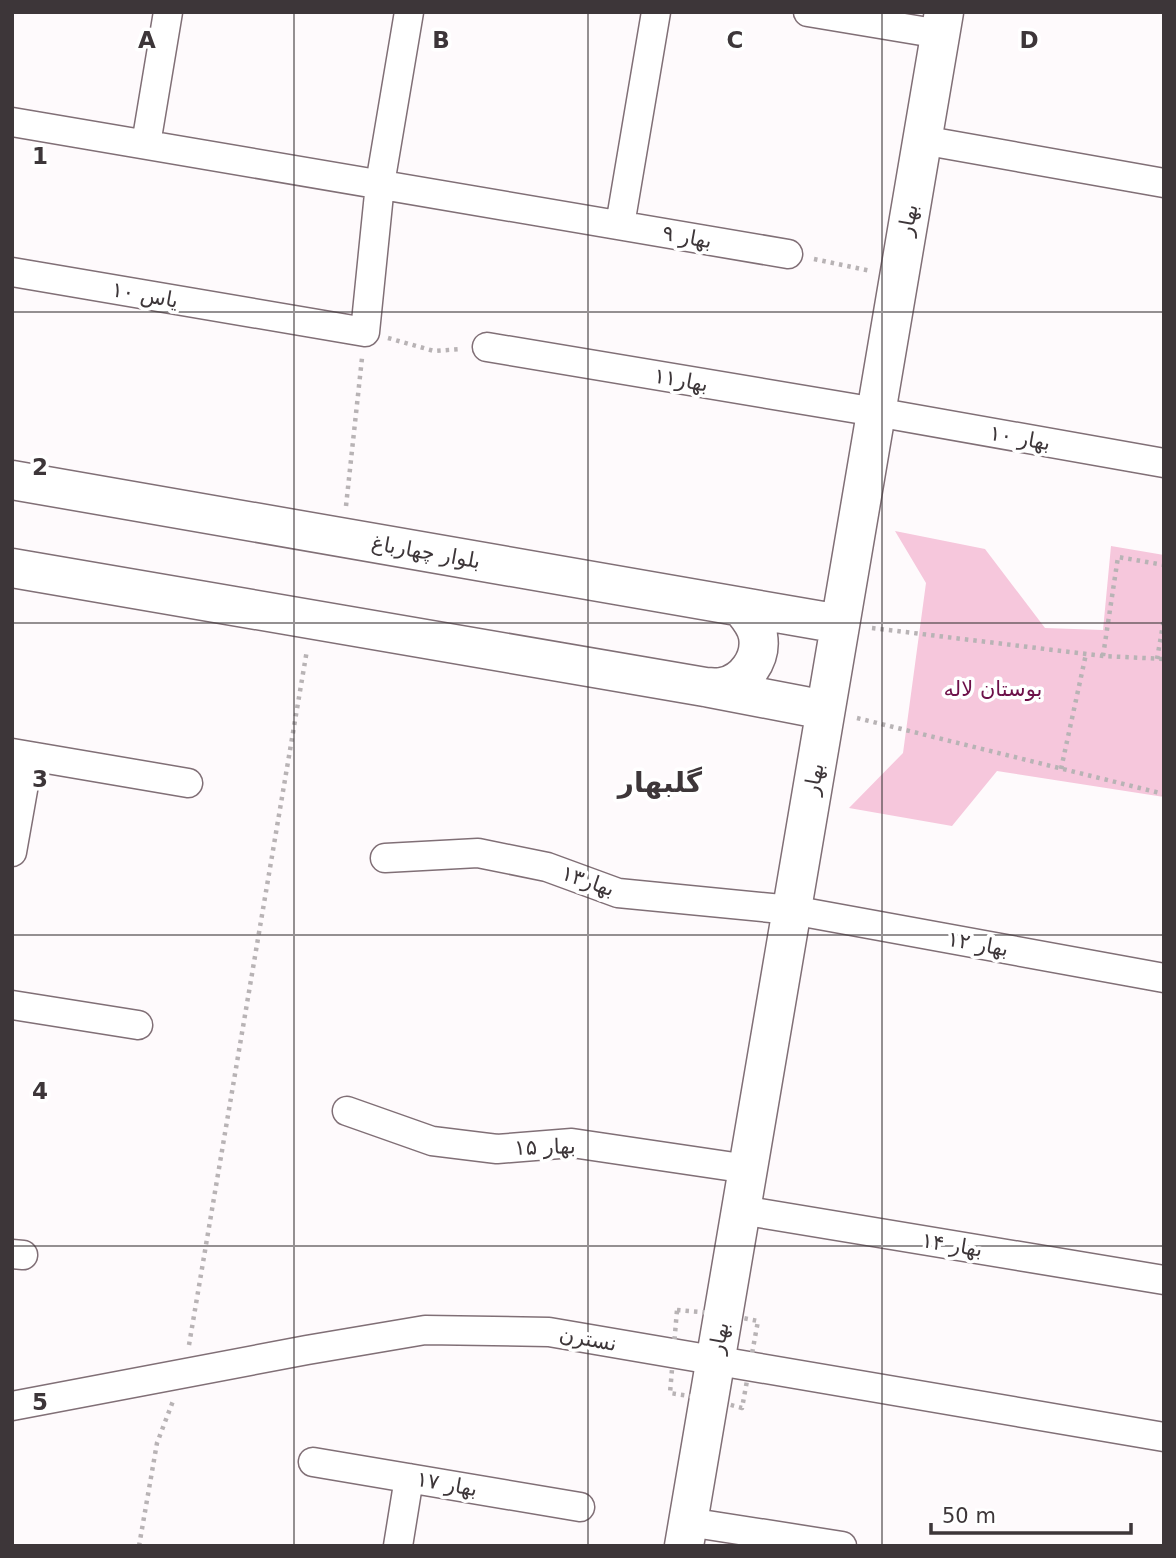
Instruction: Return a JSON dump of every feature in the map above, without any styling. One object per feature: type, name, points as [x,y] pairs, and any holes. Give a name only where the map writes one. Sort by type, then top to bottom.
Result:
[{"type":"street","points":[[146,144],[168,12]]},
{"type":"street","points":[[365,332],[380,184],[409,12]]},
{"type":"street","points":[[620,225],[656,12]]},
{"type":"street","points":[[808,12],[942,23]]},
{"type":"street","name":"بهار","points":[[686,1534],[942,23]]},
{"type":"street","name":"بهار ۹","points":[[12,122],[788,254]]},
{"type":"street","points":[[922,140],[1164,183]]},
{"type":"street","name":"یاس ۱۰","points":[[12,272],[365,332]]},
{"type":"street","name":"بهار۱۱","points":[[486,347],[876,412]]},
{"type":"street","name":"بهار ۱۰","points":[[876,412],[1164,463]]},
{"type":"street","name":"بلوار چهارباغ","points":[[12,480],[840,624]]},
{"type":"street","points":[[12,568],[825,710]]},
{"type":"street","points":[[705,687],[722,687],[738,681],[751,669],[758,653],[758,636],[752,620],[741,607]]},
{"type":"street","points":[[12,852],[21,754],[188,783]]},
{"type":"street","name":"بهار۱۳","points":[[385,858],[478,853],[547,867],[618,893],[792,910]]},
{"type":"street","name":"بهار ۱۲","points":[[792,910],[1164,978]]},
{"type":"street","points":[[12,1005],[138,1025]]},
{"type":"street","name":"بهار ۱۵","points":[[347,1111],[432,1141],[497,1149],[572,1143],[748,1169]]},
{"type":"street","name":"بهار ۱۴","points":[[741,1210],[1164,1280]]},
{"type":"street","name":"نسترن","points":[[12,1406],[425,1331],[549,1332],[1164,1437]]},
{"type":"street","name":"بهار ۱۷","points":[[313,1462],[580,1507]]},
{"type":"street","points":[[398,1546],[409,1478]]},
{"type":"street","points":[[686,1534],[842,1546]]},
{"type":"path","points":[[788,254],[899,277]]},
{"type":"path","points":[[343,538],[365,332],[434,351],[486,347]]},
{"type":"path","points":[[1103,656],[1118,557],[1164,565]]},
{"type":"path","points":[[1157,659],[1164,619]]},
{"type":"path","points":[[139,1546],[157,1443],[184,1373],[312,620]]},
{"type":"path","points":[[840,624],[1103,656],[1164,659]]},
{"type":"path","points":[[1061,769],[1086,654]]},
{"type":"path","points":[[825,710],[1164,794]]},
{"type":"green space","name":"بوستان لاله","points":[[895,531],[985,549],[1045,628],[1103,630],[1111,546],[1164,555],[1164,797],[997,771],[952,826],[849,808],[903,753],[926,583]]},
{"type":"district","name":"گلبهار","points":[[660,782]]}]
